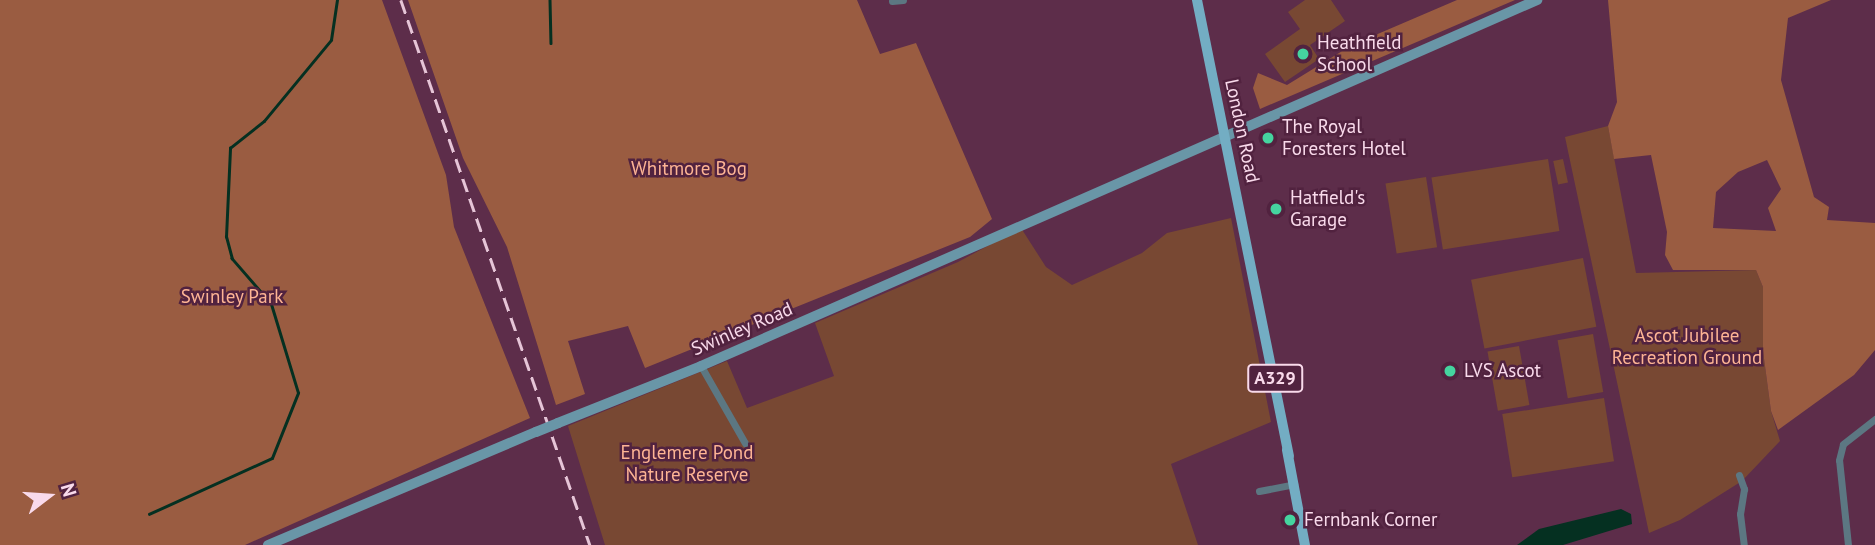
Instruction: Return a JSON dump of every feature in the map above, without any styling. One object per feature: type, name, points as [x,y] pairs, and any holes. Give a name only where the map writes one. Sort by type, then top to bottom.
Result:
[{"type":"main road","name":"London Road","points":[[1197,0],[1286,433],[1306,545]]},
{"type":"main road","name":"Swinley Road","points":[[268,545],[701,366],[1225,134],[1537,0]]},
{"type":"street","points":[[892,1],[903,0]]},
{"type":"street","points":[[701,366],[745,443]]},
{"type":"street","points":[[1848,545],[1839,460],[1843,444],[1875,419]]},
{"type":"street","points":[[1739,475],[1744,489],[1740,514],[1744,545]]},
{"type":"street","points":[[1259,491],[1294,484]]},
{"type":"green space","name":"Swinley Park","points":[[0,0],[382,0],[446,175],[454,227],[530,418],[245,545],[0,545]]},
{"type":"green space","name":"Whitmore Bog","points":[[408,0],[857,0],[880,54],[916,43],[992,219],[970,237],[645,368],[628,326],[568,341],[585,394],[556,405],[507,247],[463,158]]},
{"type":"green space","points":[[1305,0],[1331,0],[1345,21],[1310,45],[1319,59],[1285,82],[1265,54],[1300,29],[1288,12]]},
{"type":"green space","points":[[1457,0],[1515,0],[1260,109],[1253,88],[1258,73],[1287,85],[1352,45]]},
{"type":"green space","points":[[1608,0],[1831,0],[1788,18],[1781,80],[1814,197],[1829,207],[1827,220],[1875,223],[1875,350],[1854,375],[1778,430],[1771,411],[1763,351],[1763,287],[1756,270],[1673,270],[1665,255],[1667,232],[1651,155],[1614,159],[1608,126],[1617,102]],"holes":[[[1767,160],[1781,189],[1768,208],[1776,231],[1713,228],[1716,192],[1738,172]]]},
{"type":"green space","name":"Ascot Jubilee Recreation Ground","points":[[1608,126],[1636,273],[1756,270],[1763,287],[1763,351],[1771,411],[1780,441],[1742,481],[1680,520],[1649,533],[1565,137]]},
{"type":"green space","points":[[1548,159],[1559,231],[1443,250],[1431,177]]},
{"type":"green space","points":[[1563,159],[1568,182],[1558,185],[1553,161]]},
{"type":"green space","points":[[1426,177],[1437,247],[1397,254],[1386,183]]},
{"type":"green space","name":"Englemere Pond Nature Reserve","points":[[1231,218],[1271,422],[1171,464],[1198,545],[605,545],[568,426],[727,361],[747,408],[834,376],[815,323],[958,262],[1021,228],[1046,267],[1072,285],[1142,253],[1167,233]]},
{"type":"green space","points":[[1583,258],[1596,327],[1484,348],[1471,280]]},
{"type":"green space","points":[[1593,334],[1603,392],[1568,398],[1558,340]]},
{"type":"green space","points":[[1519,346],[1529,405],[1498,411],[1487,352]]},
{"type":"green space","points":[[1604,398],[1614,461],[1512,477],[1502,414]]},
{"type":"shaded area","points":[[1621,509],[1631,514],[1632,524],[1563,545],[1517,545],[1539,529]]},
{"type":"waterway","points":[[149,514],[272,458],[298,393],[271,304],[232,259],[226,237],[230,148],[264,121],[331,40],[337,0]]},
{"type":"waterway","points":[[550,0],[551,43]]},
{"type":"railway","points":[[401,0],[590,545]]},
{"type":"place","name":"Heathfield School","points":[[1303,54]]},
{"type":"place","name":"The Royal Foresters Hotel","points":[[1268,138]]},
{"type":"place","name":"Hatfield's Garage","points":[[1276,209]]},
{"type":"place","name":"LVS Ascot","points":[[1450,371]]},
{"type":"place","name":"Fernbank Corner","points":[[1290,520]]}]
